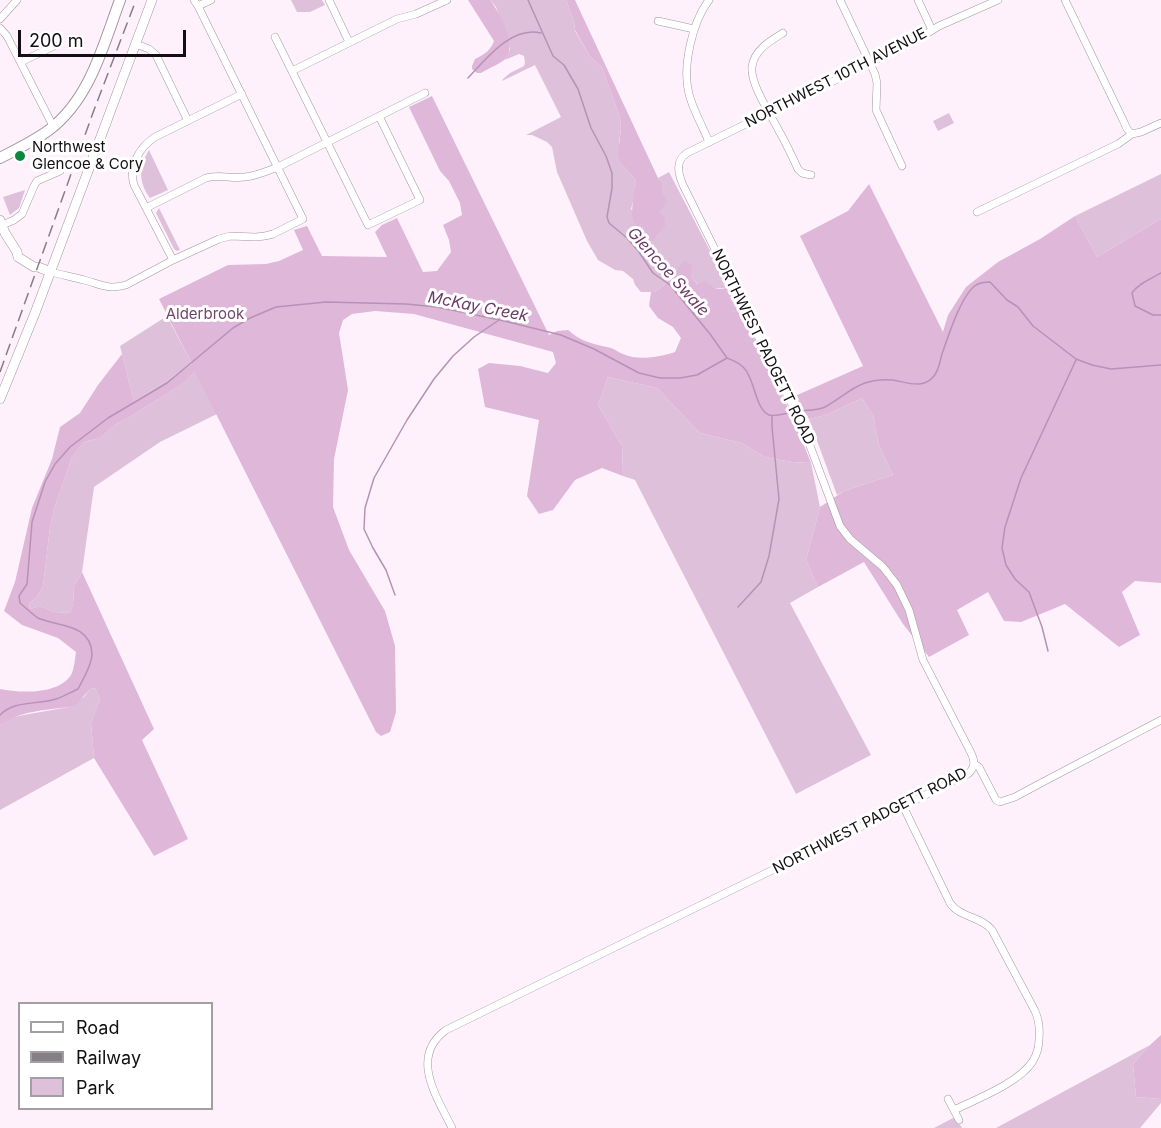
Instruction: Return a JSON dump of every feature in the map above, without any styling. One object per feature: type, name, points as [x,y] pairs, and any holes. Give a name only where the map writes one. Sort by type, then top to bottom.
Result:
[{"type":"main road","points":[[0,158],[28,144],[53,126],[73,105],[93,72],[120,0]]},
{"type":"street","points":[[0,19],[16,0]]},
{"type":"street","points":[[0,399],[51,272],[152,0]]},
{"type":"street","points":[[60,171],[37,181],[21,214],[14,220],[1,224],[9,242],[22,261],[34,267],[110,288],[135,280],[219,239],[230,236],[265,236],[303,219],[196,3],[211,0]]},
{"type":"street","points":[[329,0],[350,42]]},
{"type":"street","points":[[292,71],[397,19],[416,14],[447,0]]},
{"type":"street","points":[[709,0],[694,29],[686,74],[689,95],[709,142]]},
{"type":"street","points":[[840,0],[875,74],[876,110],[902,166]]},
{"type":"street","points":[[918,0],[932,30]]},
{"type":"street","name":"NORTHWEST 10TH AVENUE","points":[[679,163],[684,154],[996,0]]},
{"type":"street","points":[[1065,0],[1132,134]]},
{"type":"street","points":[[658,21],[694,29]]},
{"type":"street","points":[[0,28],[7,36],[53,126]]},
{"type":"street","points":[[783,33],[762,47],[756,55],[752,65],[752,76],[798,169],[802,173],[811,175]]},
{"type":"street","points":[[275,37],[368,225],[420,200],[380,116]]},
{"type":"street","points":[[135,44],[149,49],[156,55],[188,121]]},
{"type":"street","points":[[21,62],[54,46]]},
{"type":"street","points":[[146,208],[206,178],[214,176],[242,178],[278,167],[425,93]]},
{"type":"street","points":[[173,260],[133,180],[136,160],[147,142],[242,94]]},
{"type":"street","points":[[977,212],[1118,144],[1132,134],[1161,123]]},
{"type":"street","name":"NORTHWEST PADGETT ROAD","points":[[452,1128],[427,1071],[431,1047],[446,1030],[968,774],[974,764],[969,749],[922,660],[901,591],[889,573],[844,532],[803,427],[683,185],[679,174],[679,163]]},
{"type":"street","points":[[974,764],[979,768],[999,802],[1041,783],[1161,720]]},
{"type":"street","points":[[903,806],[950,903],[961,913],[983,922],[992,930],[1039,1022],[1039,1046],[1034,1060],[1028,1067],[1013,1080],[954,1110]]},
{"type":"street","points":[[948,1099],[959,1120]]},
{"type":"green space","points":[[291,0],[322,0],[325,5],[310,12],[297,12]]},
{"type":"green space","points":[[468,0],[490,0],[506,28],[508,37],[509,52],[506,58],[481,73],[477,73],[472,66],[475,59],[487,52],[494,41]]},
{"type":"green space","points":[[490,0],[566,0],[574,21],[575,31],[590,56],[602,68],[620,117],[619,142],[622,165],[636,180],[631,209],[657,237],[661,230],[659,212],[663,183],[658,178],[669,172],[729,287],[705,287],[697,284],[691,276],[672,274],[655,292],[641,292],[633,279],[623,271],[615,270],[598,260],[587,241],[557,172],[552,147],[532,135],[526,135],[561,117],[535,65],[502,81],[510,73],[524,66],[525,62],[524,56],[519,54],[505,60],[510,49],[496,7]]},
{"type":"green space","points":[[566,0],[575,0],[658,178],[663,183],[662,193],[667,200],[659,212],[665,218],[665,226],[652,241],[641,233],[633,220],[632,207],[636,180],[622,165],[618,154],[620,117],[602,68],[590,56],[575,30]]},
{"type":"green space","name":"Alderbrook","points":[[432,96],[549,335],[557,331],[568,330],[593,344],[642,358],[675,352],[681,338],[673,327],[658,318],[649,306],[651,292],[655,292],[665,284],[684,261],[692,266],[691,276],[697,284],[706,281],[716,288],[729,287],[795,422],[811,463],[765,457],[742,443],[700,433],[657,388],[608,377],[598,405],[622,446],[623,476],[602,468],[575,480],[553,510],[539,514],[527,496],[539,420],[485,407],[478,369],[489,363],[520,366],[548,373],[556,363],[553,352],[414,314],[375,311],[352,314],[343,320],[339,333],[348,390],[334,459],[333,507],[349,550],[385,611],[395,646],[396,712],[390,732],[381,736],[376,732],[195,372],[184,383],[116,424],[100,438],[84,442],[72,457],[54,509],[43,586],[37,597],[29,603],[30,609],[40,606],[54,612],[70,613],[74,586],[82,572],[154,729],[142,740],[188,839],[154,856],[94,758],[91,723],[100,699],[95,688],[90,689],[77,704],[24,714],[0,725],[0,689],[28,692],[48,689],[65,682],[74,667],[76,652],[58,638],[22,625],[4,611],[15,582],[32,508],[52,459],[60,427],[80,413],[122,354],[134,402],[192,364],[159,299],[228,265],[266,264],[303,250],[294,230],[307,226],[322,256],[387,257],[375,232],[382,225],[397,218],[423,272],[437,271],[451,252],[443,225],[462,215],[460,203],[449,181],[440,171],[409,107]]},
{"type":"green space","points":[[949,113],[954,123],[938,131],[933,121]]},
{"type":"green space","points":[[149,150],[168,190],[150,198],[143,186],[141,174],[143,162]]},
{"type":"green space","points":[[1161,174],[1161,219],[1097,257],[1075,216]]},
{"type":"green space","points":[[869,184],[943,332],[948,315],[966,287],[998,262],[1075,216],[1097,257],[1161,219],[1161,583],[1135,581],[1122,592],[1140,635],[1119,647],[1065,604],[1021,622],[1004,621],[988,592],[957,610],[969,635],[929,657],[903,624],[864,562],[818,587],[806,560],[820,507],[844,491],[893,475],[879,445],[873,415],[862,398],[826,415],[809,419],[795,396],[863,366],[800,236],[848,211]]},
{"type":"green space","points":[[25,190],[19,208],[10,215],[3,197]]},
{"type":"green space","points":[[159,208],[180,250],[174,249],[156,213]]},
{"type":"green space","points":[[167,316],[192,364],[134,402],[120,346]]},
{"type":"green space","points":[[196,371],[217,414],[160,442],[94,487],[82,572],[74,586],[70,613],[54,612],[40,606],[30,609],[29,603],[37,597],[43,586],[54,509],[72,457],[84,442],[100,438],[116,424],[184,383]]},
{"type":"green space","points":[[608,377],[657,388],[700,433],[742,443],[765,457],[811,463],[820,507],[806,560],[818,587],[790,603],[871,755],[796,794],[635,480],[623,476],[622,446],[598,405]]},
{"type":"green space","points":[[862,398],[873,415],[879,445],[893,475],[837,495],[809,419],[826,415]]},
{"type":"green space","points":[[95,688],[100,699],[91,723],[94,758],[0,810],[0,725],[8,718],[69,707],[84,697],[90,689]]},
{"type":"green space","points":[[1161,1035],[1161,1099],[1136,1097],[1133,1064]]},
{"type":"green space","points":[[1150,1045],[1133,1064],[1136,1097],[1161,1099],[1161,1103],[1140,1128],[996,1128]]},
{"type":"green space","points":[[955,1117],[962,1128],[934,1128]]},
{"type":"waterway","name":"Glencoe Swale","points":[[528,0],[553,56],[564,65],[578,89],[591,128],[606,156],[612,173],[607,217],[609,223],[627,238],[653,273],[670,285],[727,358]]},
{"type":"waterway","points":[[468,78],[509,39],[519,34],[541,33]]},
{"type":"waterway","name":"McKay Creek","points":[[1161,273],[1132,293],[1135,306],[1153,315],[1161,315]]},
{"type":"waterway","name":"McKay Creek","points":[[797,411],[822,408],[871,381],[892,380],[920,384],[930,380],[937,371],[951,327],[965,298],[976,285],[985,282],[990,282],[1007,300],[1018,307],[1033,326],[1076,359],[1111,369],[1161,365]]},
{"type":"waterway","name":"McKay Creek","points":[[0,715],[12,707],[49,701],[78,689],[92,658],[90,644],[80,631],[38,618],[20,603],[19,596],[27,584],[32,522],[45,482],[55,464],[70,447],[108,418],[167,383],[233,328],[276,307],[326,302],[437,307],[561,335],[594,349],[639,373],[660,378],[697,375],[727,358],[737,362],[748,373],[764,412],[775,416],[793,412]]},
{"type":"waterway","points":[[395,595],[386,570],[364,529],[365,508],[374,478],[407,420],[434,379],[453,356],[474,337],[499,320]]},
{"type":"waterway","points":[[1048,651],[1029,592],[1015,579],[1006,565],[1002,548],[1005,527],[1021,478],[1076,360]]},
{"type":"waterway","points":[[738,607],[761,582],[769,556],[779,499],[772,416]]},
{"type":"railway","points":[[0,372],[136,0]]},
{"type":"place","name":"Northwest Glencoe & Cory","points":[[20,156]]}]
